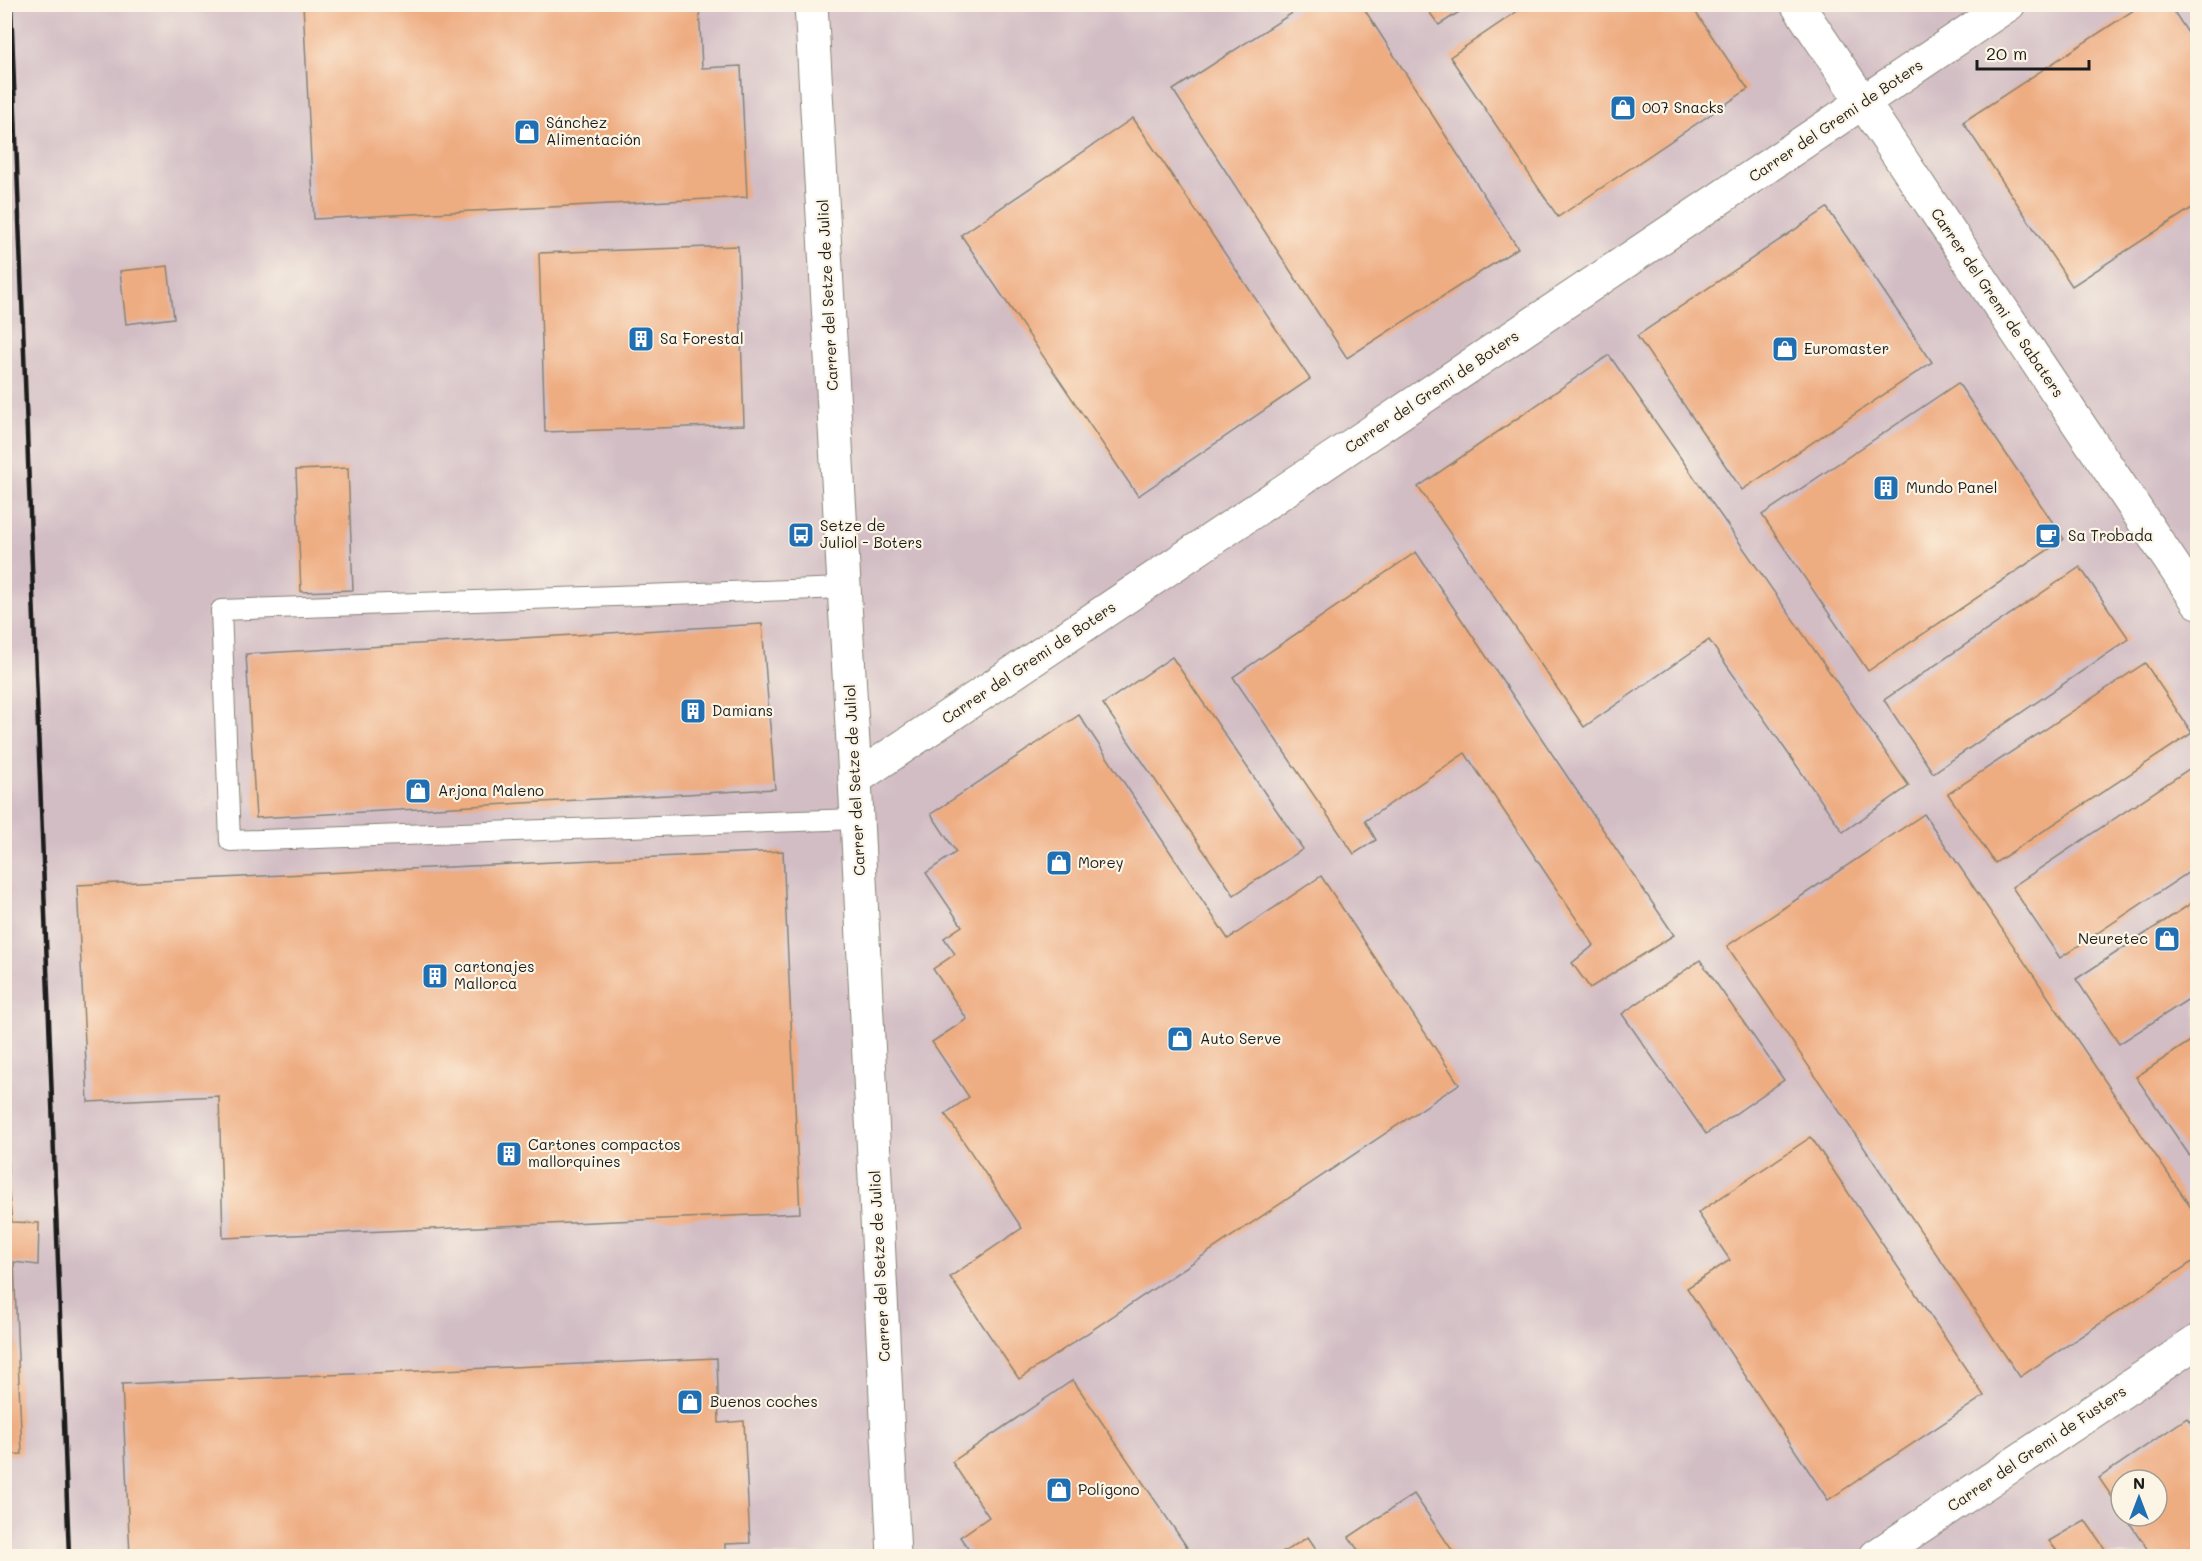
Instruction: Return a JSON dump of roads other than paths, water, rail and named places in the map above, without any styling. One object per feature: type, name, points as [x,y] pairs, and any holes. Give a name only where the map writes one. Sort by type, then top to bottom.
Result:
[{"type":"street","name":"Carrer del Setze de Juliol","points":[[811,4],[855,779],[894,1557]]},
{"type":"street","name":"Carrer del Gremi de Sabaters","points":[[1797,4],[2198,602]]},
{"type":"street","name":"Carrer del Gremi de Boters","points":[[855,779],[2009,4]]},
{"type":"street","name":"Carrer del Gremi de Fusters","points":[[1876,1557],[2198,1341]]},
{"type":"lane","points":[[844,588],[221,610],[230,841],[857,819]]},
{"type":"railway","points":[[11,4],[69,1556]]},
{"type":"place","name":"007 Snacks","points":[[1623,108]]},
{"type":"place","name":"Sánchez Alimentación","points":[[527,132]]},
{"type":"place","name":"Sa Forestal","points":[[641,339]]},
{"type":"place","name":"Euromaster","points":[[1785,349]]},
{"type":"place","name":"Mundo Panel","points":[[1886,488]]},
{"type":"place","name":"Setze de Juliol - Boters","points":[[801,535]]},
{"type":"place","name":"Sa Trobada","points":[[2048,536]]},
{"type":"place","name":"Damians","points":[[693,711]]},
{"type":"place","name":"Arjona Maleno","points":[[418,791]]},
{"type":"place","name":"Morey","points":[[1059,863]]},
{"type":"place","name":"Neuretec","points":[[2167,939]]},
{"type":"place","name":"cartonajes Mallorca","points":[[435,976]]},
{"type":"place","name":"Auto Serve","points":[[1180,1039]]},
{"type":"place","name":"Cartones compactos mallorquines","points":[[509,1154]]},
{"type":"place","name":"Buenos coches","points":[[690,1402]]},
{"type":"place","name":"Polígono","points":[[1059,1490]]}]
